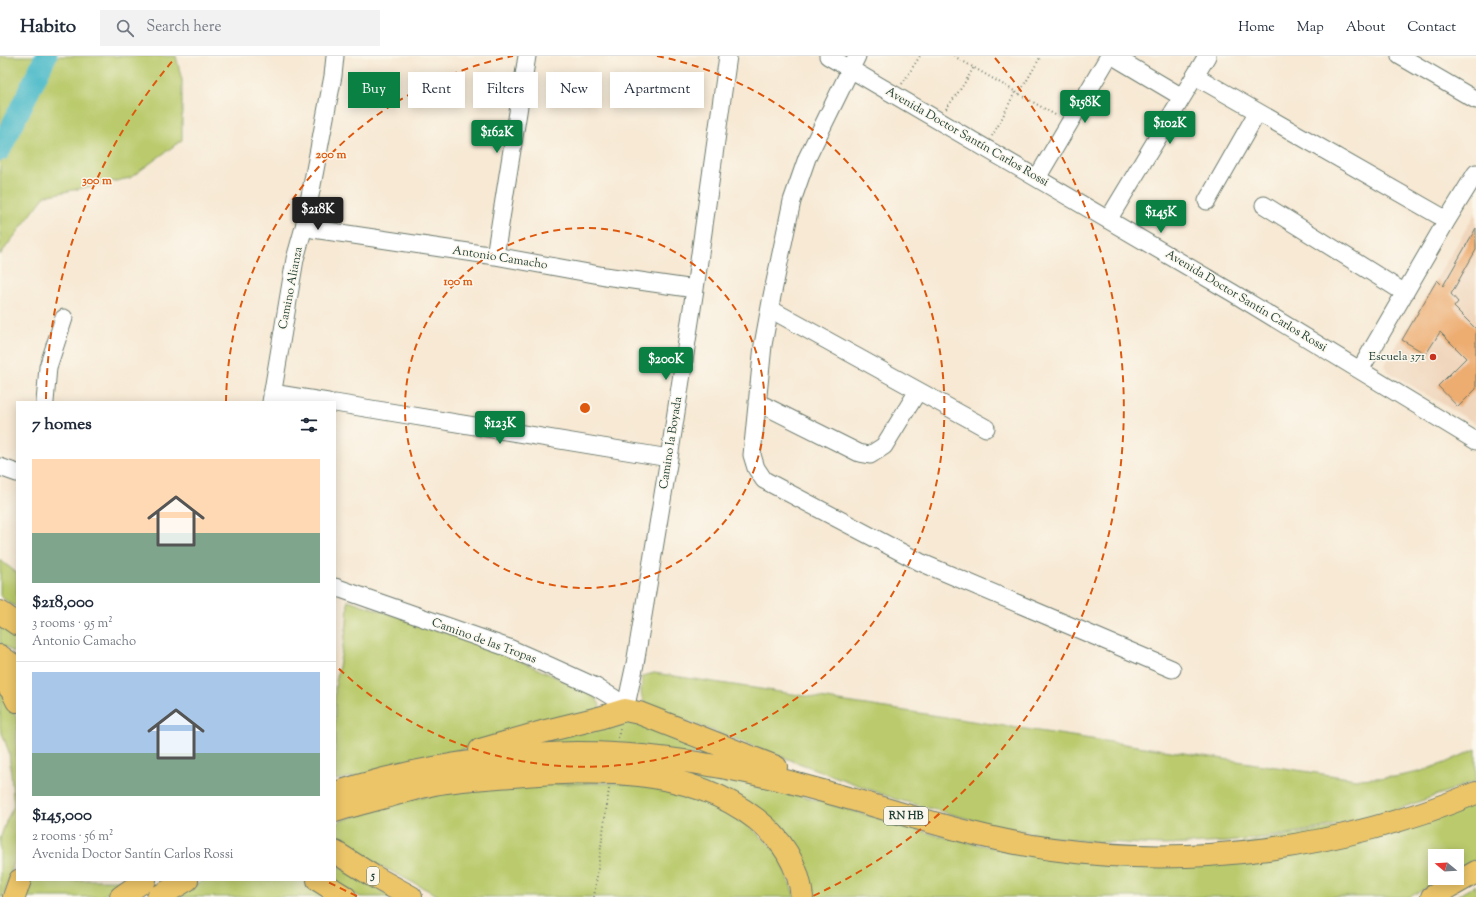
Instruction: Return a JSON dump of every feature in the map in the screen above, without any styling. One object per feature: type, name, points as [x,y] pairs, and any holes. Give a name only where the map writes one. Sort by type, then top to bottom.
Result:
[{"type":"highway","points":[[0,612],[16,623]]},
{"type":"highway","points":[[0,656],[16,667]]},
{"type":"highway","points":[[0,676],[12,691],[16,699]]},
{"type":"highway","points":[[438,767],[465,755],[542,732],[600,718],[625,710],[639,713],[797,775],[819,790]]},
{"type":"highway","name":"RN HB","points":[[336,793],[359,785],[438,767],[513,757],[577,753],[613,764],[675,760],[726,767],[819,790],[996,840],[1096,854],[1139,856],[1180,856],[1251,852],[1309,843],[1378,827],[1419,815],[1476,793]]},
{"type":"highway","points":[[336,811],[435,784],[548,773],[590,772],[613,764],[703,789],[740,807],[764,825],[785,849],[797,873],[802,897]]},
{"type":"highway","name":"5","points":[[336,853],[373,876],[411,897]]},
{"type":"highway","points":[[1432,897],[1476,872]]},
{"type":"highway","points":[[14,897],[20,881]]},
{"type":"highway","points":[[121,897],[144,881]]},
{"type":"highway","points":[[158,897],[185,881]]},
{"type":"highway","points":[[320,881],[345,897]]},
{"type":"street","name":"Camino Alianza","points":[[271,397],[295,259],[304,227],[333,76],[335,56]]},
{"type":"street","points":[[495,256],[527,56]]},
{"type":"street","name":"Camino la Boyada","points":[[625,710],[635,664],[669,458],[695,290],[728,56]]},
{"type":"street","name":"Avenida Doctor Santín Carlos Rossi","points":[[828,56],[854,62],[895,96],[1234,293],[1476,441]]},
{"type":"street","points":[[1036,178],[1109,56]]},
{"type":"street","points":[[1113,56],[1182,97]]},
{"type":"street","points":[[1108,220],[1208,56]]},
{"type":"street","points":[[1400,56],[1476,100]]},
{"type":"street","points":[[854,62],[807,158],[792,201],[763,345],[752,455],[756,468],[764,480],[920,562],[1172,668]]},
{"type":"street","points":[[1195,76],[1446,220]]},
{"type":"street","points":[[1207,201],[1258,113]]},
{"type":"street","points":[[1360,370],[1446,220],[1476,173]]},
{"type":"street","points":[[1264,205],[1405,293]]},
{"type":"street","name":"Antonio Camacho","points":[[304,227],[495,256],[695,290]]},
{"type":"street","points":[[770,309],[986,428]]},
{"type":"street","points":[[45,401],[48,367],[64,318]]},
{"type":"street","points":[[757,402],[859,453],[870,455],[884,446],[918,391]]},
{"type":"street","points":[[271,397],[317,401]]},
{"type":"street","points":[[336,403],[669,458]]},
{"type":"street","points":[[0,467],[16,473]]},
{"type":"street","name":"Camino de las Tropas","points":[[336,587],[509,648],[596,687],[614,698],[625,710]]},
{"type":"path","points":[[895,96],[920,56]]},
{"type":"path","points":[[954,56],[1069,123]]},
{"type":"path","points":[[1019,94],[1041,56]]},
{"type":"path","points":[[938,121],[974,67]]},
{"type":"path","points":[[984,147],[999,124],[1015,92]]},
{"type":"path","points":[[594,897],[613,764],[625,710]]},
{"type":"shaded area","name":"Escuela 371","points":[[1476,212],[1476,424],[1387,371],[1385,365]]},
{"type":"green space","points":[[0,56],[176,56],[182,80],[182,140],[130,178],[45,196],[0,255]]},
{"type":"green space","points":[[0,560],[16,572],[16,607],[0,596]]},
{"type":"green space","points":[[348,600],[474,643],[536,668],[596,698],[600,705],[599,709],[591,715],[370,774],[336,780],[336,682],[347,624]]},
{"type":"green space","points":[[0,623],[16,634],[16,654],[0,643]]},
{"type":"green space","points":[[654,673],[1356,779],[1394,777],[1419,772],[1445,763],[1476,749],[1476,781],[1399,809],[1321,828],[1276,836],[1228,842],[1163,845],[1084,841],[1046,836],[984,823],[895,799],[649,707],[643,700],[641,693],[643,676]]},
{"type":"green space","points":[[0,686],[6,693],[16,716],[16,857],[3,897],[0,897],[0,839],[7,819],[14,806],[9,752],[0,728]]},
{"type":"green space","points":[[624,718],[736,757],[516,747]]},
{"type":"green space","points":[[690,770],[771,787],[939,836],[1014,852],[1120,865],[1476,803],[1476,859],[1464,867],[1464,849],[1428,849],[1428,885],[1431,885],[1410,897],[810,897],[801,861],[690,777],[355,794]]},
{"type":"green space","points":[[620,783],[690,792],[735,813],[779,853],[795,897],[441,897],[377,864],[336,839],[336,824],[340,821],[405,800],[496,785]]},
{"type":"green space","points":[[336,864],[391,897],[360,897],[336,881]]},
{"type":"green space","points":[[26,881],[125,881],[101,897],[21,897]]},
{"type":"green space","points":[[202,881],[302,881],[326,897],[174,897]]},
{"type":"green space","points":[[1476,885],[1476,897],[1455,897]]},
{"type":"building","points":[[1476,228],[1476,250],[1451,294],[1458,302],[1454,307],[1476,329],[1476,389],[1458,407],[1438,386],[1466,358],[1440,332],[1426,354],[1402,340],[1437,280],[1443,286]]},
{"type":"waterway","points":[[0,150],[46,56]]},
{"type":"place","name":"Escuela 371","points":[[1433,357]]}]
